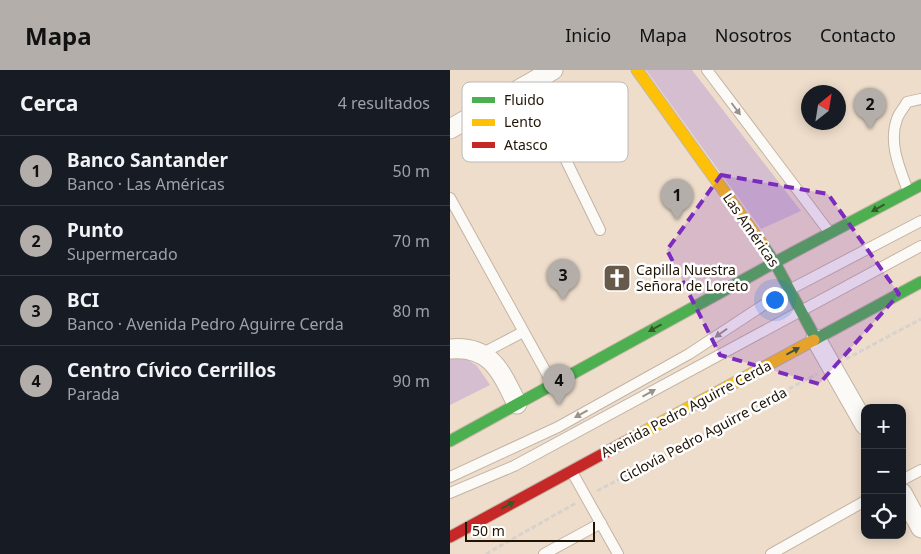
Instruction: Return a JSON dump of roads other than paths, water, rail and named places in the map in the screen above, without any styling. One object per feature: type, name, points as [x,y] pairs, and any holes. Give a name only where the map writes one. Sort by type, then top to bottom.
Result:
[{"type":"main road","name":"Las Américas","points":[[637,70],[775,263],[816,339]]},
{"type":"main road","points":[[450,441],[921,185]]},
{"type":"main road","name":"Avenida Pedro Aguirre Cerda","points":[[450,537],[921,282]]},
{"type":"street","points":[[531,82],[553,70]]},
{"type":"street","points":[[450,129],[462,122]]},
{"type":"street","name":"Las Américas","points":[[816,339],[861,418]]},
{"type":"street","points":[[450,348],[470,349],[483,354],[494,364],[516,404]]},
{"type":"street","points":[[903,494],[921,528]]},
{"type":"lane","points":[[707,70],[830,234]]},
{"type":"lane","points":[[908,191],[897,162],[894,142],[896,120],[907,102],[921,98]]},
{"type":"lane","points":[[566,162],[600,230]]},
{"type":"lane","points":[[450,198],[552,384]]},
{"type":"lane","points":[[450,477],[558,427],[689,354],[790,290],[921,221]]},
{"type":"lane","points":[[450,493],[514,466],[921,246]]},
{"type":"lane","points":[[483,354],[523,332]]},
{"type":"lane","points":[[906,478],[921,470]]},
{"type":"lane","points":[[571,471],[618,554]]},
{"type":"lane","points":[[771,554],[861,504]]},
{"type":"lane","points":[[544,554],[601,523]]},
{"type":"place","name":"Punto","points":[[870,129]]},
{"type":"place","name":"Banco Santander","points":[[677,220]]},
{"type":"place","name":"Capilla Nuestra Señora de Loreto","points":[[617,278]]},
{"type":"place","name":"BCI","points":[[563,300]]},
{"type":"place","name":"Centro Cívico Cerrillos","points":[[559,405]]}]
